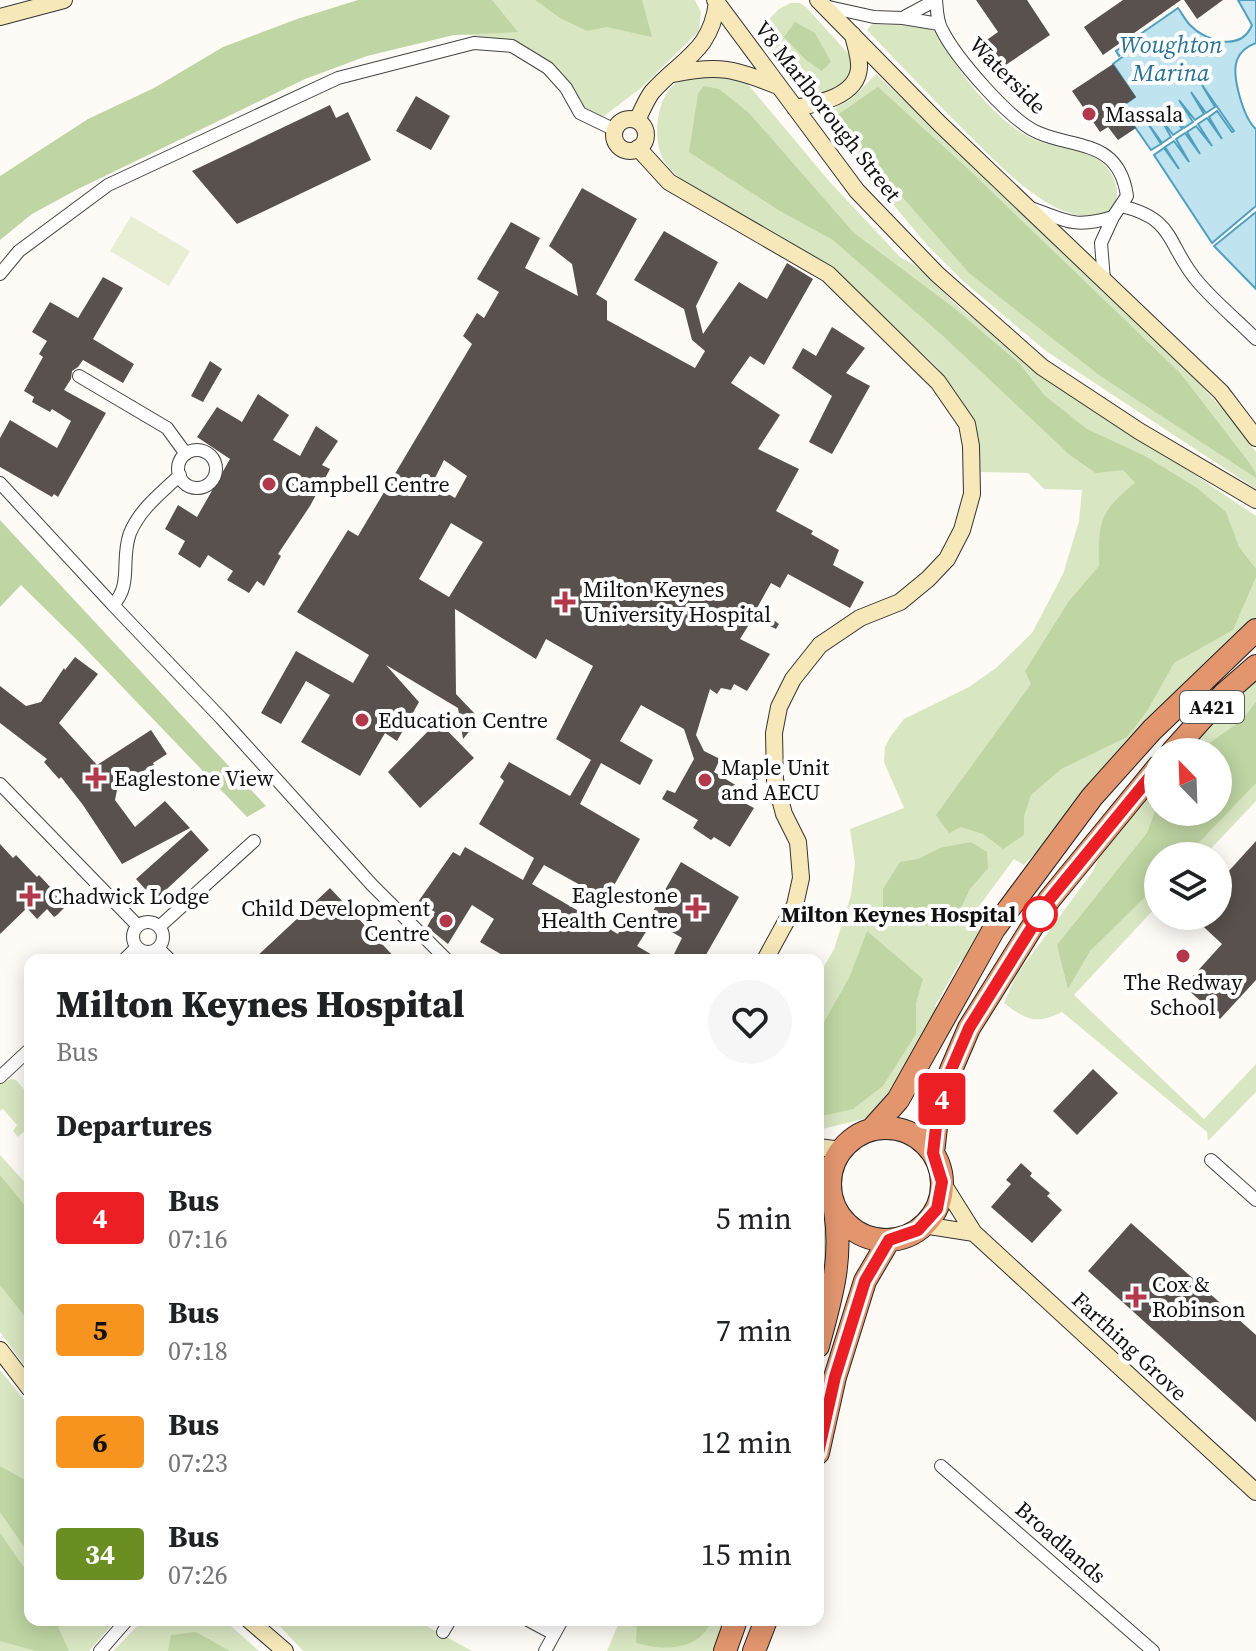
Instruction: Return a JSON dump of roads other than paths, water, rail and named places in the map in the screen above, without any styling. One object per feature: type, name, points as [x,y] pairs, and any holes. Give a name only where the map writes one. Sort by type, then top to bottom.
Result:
[{"type":"highway","name":"A421","points":[[871,1130],[898,1100],[994,929],[1092,797],[1152,730],[1256,630]]},
{"type":"highway","name":"A421","points":[[1185,738],[1224,694],[1256,666]]},
{"type":"highway","points":[[933,1153],[941,1102],[969,1028],[1049,900],[1144,784]]},
{"type":"highway","points":[[888,1128],[905,1131],[921,1140],[933,1153],[942,1182],[937,1209],[923,1225],[904,1237],[889,1240],[871,1238],[856,1231],[843,1219],[824,1172],[842,1150],[855,1138],[871,1130],[888,1128]]},
{"type":"highway","points":[[824,1325],[834,1289],[840,1239],[835,1204]]},
{"type":"highway","points":[[824,1426],[835,1377],[865,1281],[889,1240]]},
{"type":"highway","points":[[725,1651],[734,1626]]},
{"type":"highway","points":[[754,1651],[764,1626]]},
{"type":"street","points":[[0,17],[64,0]]},
{"type":"street","points":[[903,18],[936,0]]},
{"type":"street","name":"Waterside","points":[[936,0],[939,24],[959,58],[1019,119],[1038,133],[1084,144],[1113,161],[1125,184],[1127,196],[1117,211]]},
{"type":"street","points":[[637,120],[650,94],[696,53],[709,35],[716,1]]},
{"type":"street","name":"V8 Marlborough Street","points":[[716,1],[857,191],[937,274],[1042,367],[1139,431],[1256,500]]},
{"type":"street","points":[[821,3],[874,17],[939,24]]},
{"type":"street","points":[[821,3],[1023,205],[1221,392],[1256,438]]},
{"type":"street","points":[[795,108],[830,100],[855,80],[859,69],[853,34]]},
{"type":"street","points":[[0,274],[19,251],[108,185],[338,78],[474,43],[512,46],[548,68],[566,88],[580,113],[615,130]]},
{"type":"street","points":[[672,74],[721,67],[747,73],[778,86]]},
{"type":"street","points":[[637,120],[646,131],[645,141],[638,148],[627,150],[618,145],[615,130],[621,121],[637,120]]},
{"type":"street","points":[[638,148],[669,182],[828,274],[938,382],[967,424],[972,494],[962,530],[947,559],[900,602],[860,618],[820,645],[793,679],[779,707],[774,733],[775,780],[784,814],[798,842],[801,878],[795,905],[768,954]]},
{"type":"street","points":[[1023,205],[1069,223],[1089,225],[1117,211],[1150,215],[1161,223],[1198,282],[1256,339]]},
{"type":"street","points":[[1104,280],[1101,243],[1117,211]]},
{"type":"street","points":[[79,376],[167,428],[186,454]]},
{"type":"street","points":[[202,451],[214,461],[215,476],[210,483],[198,488],[184,483],[180,475],[178,465],[186,454],[202,451]]},
{"type":"street","points":[[113,605],[125,588],[124,557],[136,522],[142,511],[180,475]]},
{"type":"street","points":[[0,483],[221,718],[372,885],[441,954]]},
{"type":"street","points":[[0,784],[138,926]]},
{"type":"street","points":[[159,927],[254,841]]},
{"type":"street","points":[[151,922],[159,927],[163,935],[158,948],[150,952],[137,947],[133,934],[138,926],[151,922]]},
{"type":"street","points":[[130,954],[137,947]]},
{"type":"street","points":[[158,948],[164,954]]},
{"type":"street","points":[[0,1077],[24,1055]]},
{"type":"street","points":[[824,1148],[842,1150]]},
{"type":"street","points":[[1211,1160],[1256,1200]]},
{"type":"street","name":"Farthing Grove","points":[[942,1182],[974,1233],[1256,1492]]},
{"type":"street","points":[[923,1225],[974,1233]]},
{"type":"street","points":[[0,1350],[24,1381]]},
{"type":"street","name":"Broadlands","points":[[941,1466],[1153,1651]]},
{"type":"street","points":[[100,1651],[122,1626]]},
{"type":"street","points":[[256,1626],[285,1651]]},
{"type":"street","points":[[539,1626],[554,1634]]},
{"type":"street","points":[[545,1651],[559,1626]]},
{"type":"water","name":"Woughton Marina","points":[[1238,0],[1256,0],[1256,43],[1240,54],[1236,76],[1247,116],[1256,129],[1256,206],[1212,243],[1154,155],[1164,148],[1179,169],[1165,147],[1174,141],[1189,162],[1176,139],[1185,133],[1200,154],[1187,132],[1196,126],[1212,146],[1198,124],[1207,118],[1222,139],[1209,117],[1217,111],[1234,131],[1202,85],[1215,107],[1206,113],[1191,92],[1204,114],[1195,120],[1179,100],[1193,122],[1184,128],[1168,107],[1182,129],[1173,135],[1158,114],[1171,137],[1162,143],[1147,122],[1161,144],[1151,150],[1121,107],[1135,97],[1113,64],[1134,48],[1132,46],[1119,56],[1116,51],[1178,8],[1190,25],[1205,36],[1223,42],[1240,39],[1252,25]]},
{"type":"water","points":[[1256,212],[1256,289],[1214,246]]},
{"type":"place","name":"Massala","points":[[1089,114]]},
{"type":"place","name":"Campbell Centre","points":[[269,484]]},
{"type":"place","name":"Milton Keynes University Hospital","points":[[565,602]]},
{"type":"place","name":"Education Centre","points":[[362,720]]},
{"type":"place","name":"Eaglestone View","points":[[96,778]]},
{"type":"place","name":"Maple Unit and AECU","points":[[705,780]]},
{"type":"place","name":"Chadwick Lodge","points":[[30,896]]},
{"type":"place","name":"Eaglestone Health Centre","points":[[696,908]]},
{"type":"place","name":"Milton Keynes Hospital","points":[[1040,914]]},
{"type":"place","name":"Child Development Centre","points":[[446,921]]},
{"type":"place","name":"The Redway School","points":[[1183,956]]},
{"type":"place","name":"Cox & Robinson","points":[[1136,1297]]}]
